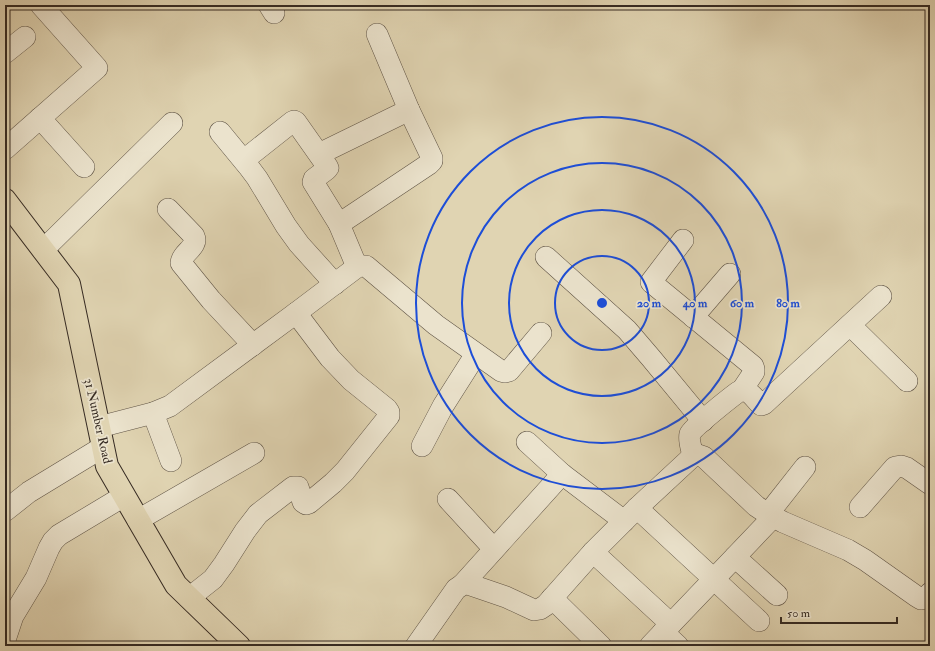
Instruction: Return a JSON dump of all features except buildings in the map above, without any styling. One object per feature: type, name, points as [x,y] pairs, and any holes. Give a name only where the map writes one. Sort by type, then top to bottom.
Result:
[{"type":"main road","name":"31 Number Road","points":[[5,200],[69,284],[107,466],[176,585],[239,646]]},
{"type":"street","points":[[5,149],[97,68],[41,5]]},
{"type":"street","points":[[339,224],[432,162],[432,158],[409,110],[377,34]]},
{"type":"street","points":[[5,53],[25,37]]},
{"type":"street","points":[[318,154],[409,110]]},
{"type":"street","points":[[40,118],[84,167]]},
{"type":"street","points":[[244,160],[292,122],[296,122],[328,168],[314,179],[313,182],[339,224],[357,267]]},
{"type":"street","points":[[43,250],[172,123]]},
{"type":"street","points":[[220,132],[257,178],[295,238],[335,284]]},
{"type":"street","points":[[168,209],[196,239],[195,243],[182,258],[181,263],[211,300],[253,345]]},
{"type":"street","points":[[683,240],[652,283],[753,366],[754,369],[754,372],[742,390],[703,421],[690,434],[692,456]]},
{"type":"street","points":[[546,257],[627,330],[703,421]]},
{"type":"street","points":[[5,511],[101,437],[170,406],[357,267],[366,266],[436,325],[502,371],[509,371],[541,333]]},
{"type":"street","points":[[693,317],[730,274]]},
{"type":"street","points":[[742,390],[746,390],[761,405],[764,404],[881,296]]},
{"type":"street","points":[[190,598],[213,579],[258,514],[295,486],[298,487],[303,502],[306,504],[309,503],[345,471],[389,416],[387,409],[351,380],[330,358],[296,313]]},
{"type":"street","points":[[850,325],[907,381]]},
{"type":"street","points":[[422,446],[442,406],[476,354]]},
{"type":"street","points":[[153,413],[170,461]]},
{"type":"street","points":[[527,442],[562,474],[631,514],[714,579],[759,621]]},
{"type":"street","points":[[138,520],[254,453]]},
{"type":"street","points":[[416,646],[456,588],[462,585],[468,584],[506,597],[534,610],[540,609],[546,605],[593,552],[631,514],[692,456],[698,455],[704,457],[756,506],[770,516],[848,550],[921,599],[926,598],[930,593]]},
{"type":"street","points":[[860,507],[895,468],[901,466],[907,468],[930,484]]},
{"type":"street","points":[[593,552],[666,637],[714,579],[770,516],[805,467]]},
{"type":"street","points":[[462,585],[562,474]]},
{"type":"street","points":[[5,640],[13,616],[34,582],[53,541],[59,535],[124,496]]},
{"type":"street","points":[[448,499],[494,549]]},
{"type":"street","points":[[735,557],[778,595]]},
{"type":"street","points":[[552,598],[601,646]]}]
